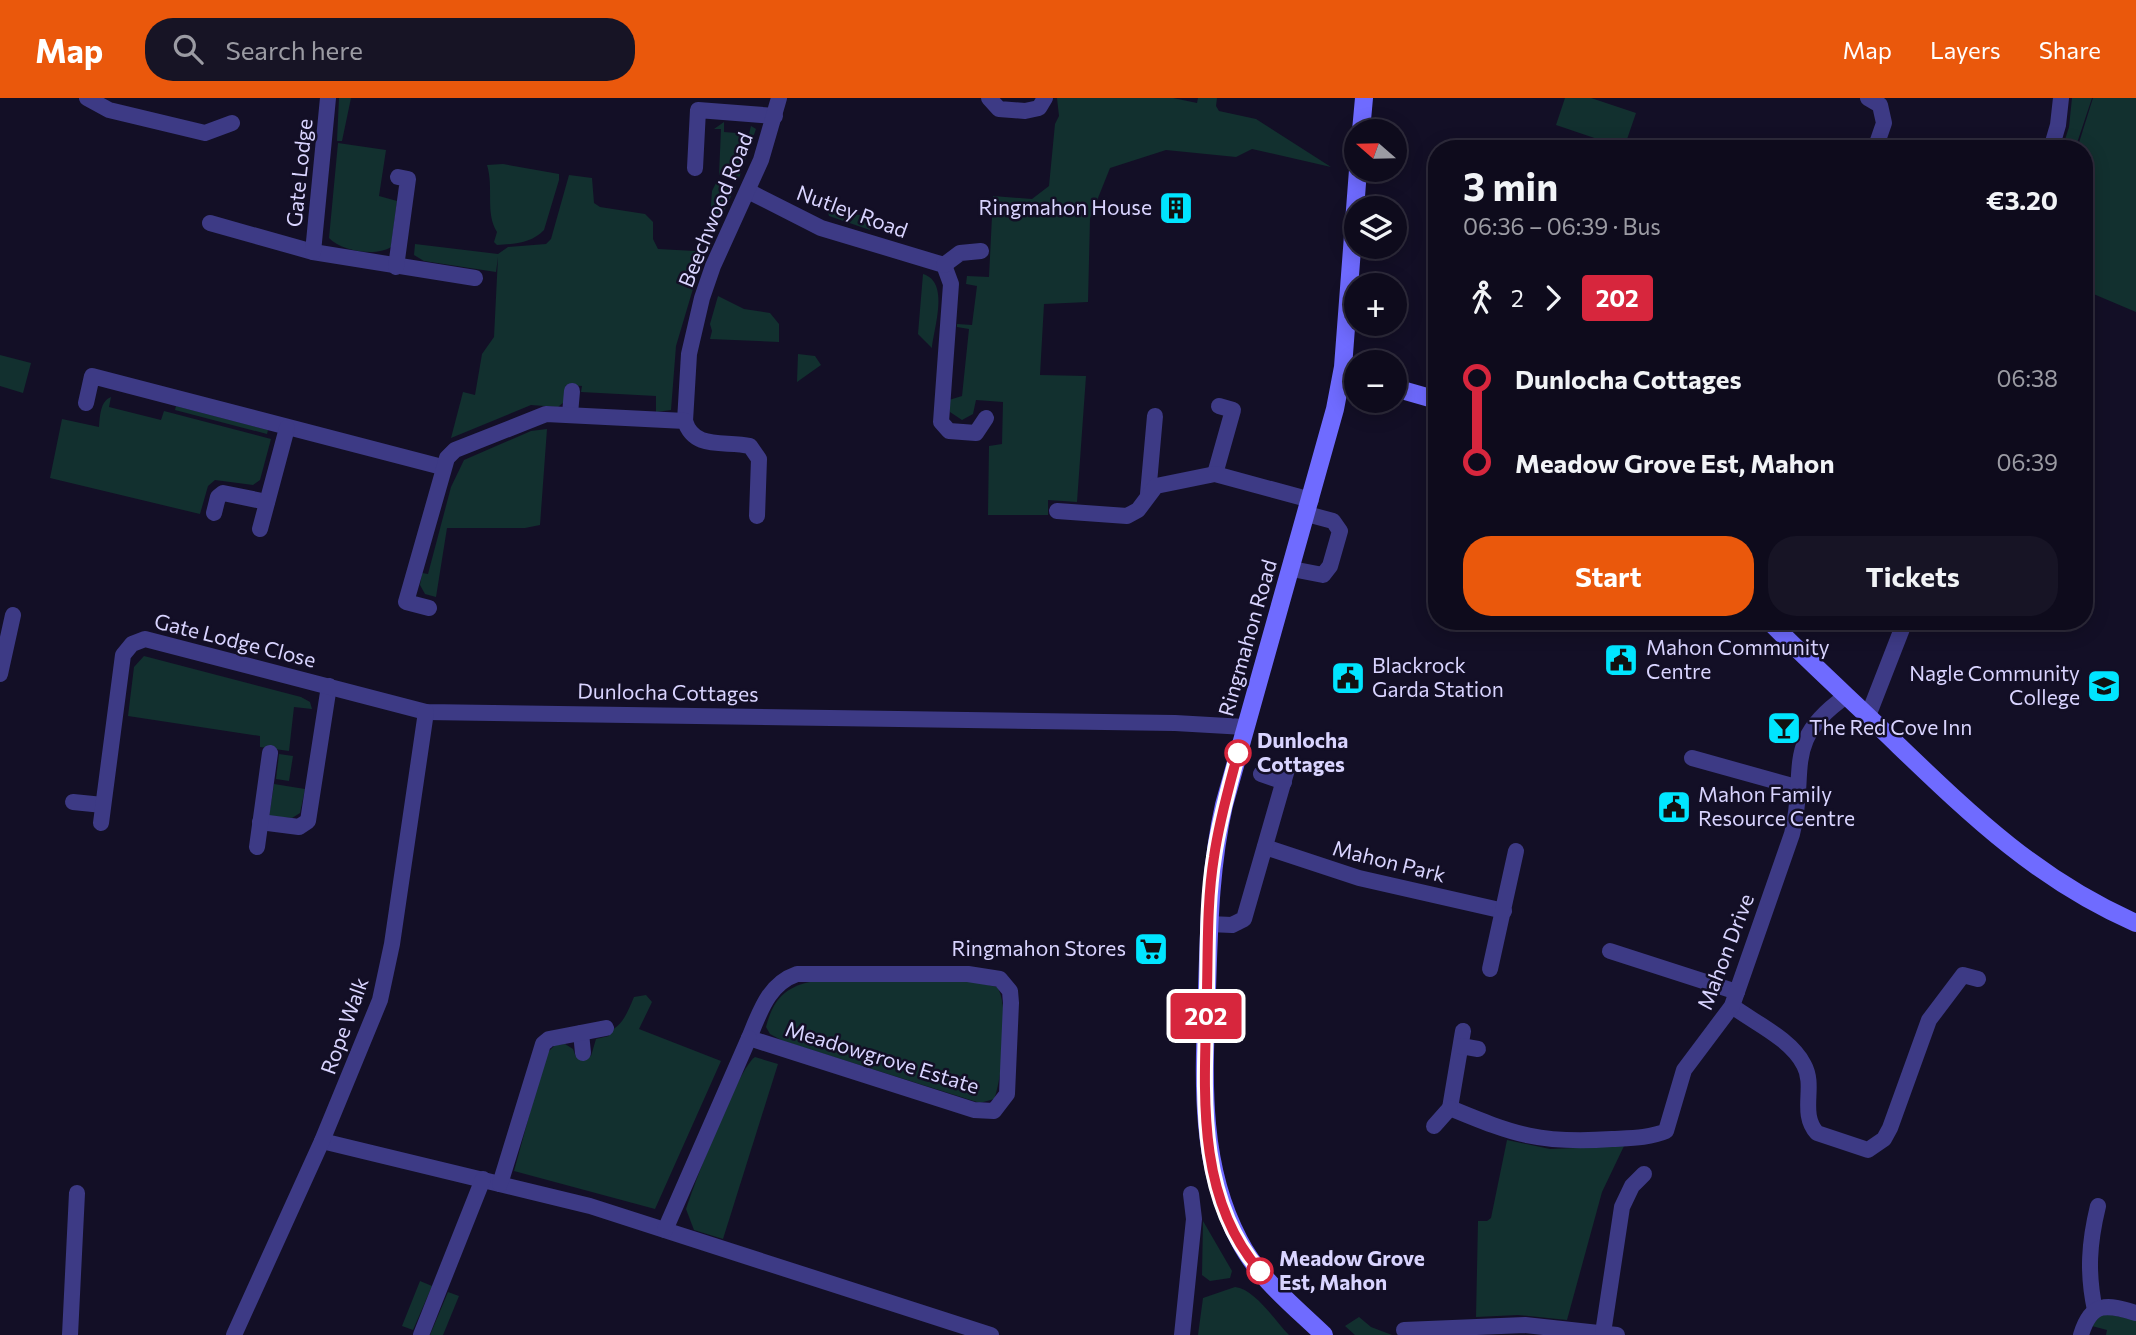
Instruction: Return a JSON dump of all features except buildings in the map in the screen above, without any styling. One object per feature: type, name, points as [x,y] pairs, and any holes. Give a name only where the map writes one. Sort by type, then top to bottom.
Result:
[{"type":"street","points":[[87,98],[102,108],[205,133],[232,123]]},
{"type":"street","name":"Gate Lodge","points":[[313,252],[328,98]]},
{"type":"street","name":"Beechwood Road","points":[[684,421],[690,354],[702,298],[713,266],[748,191],[779,98]]},
{"type":"street","points":[[989,98],[999,109],[1025,111],[1039,108],[1045,98]]},
{"type":"street","points":[[1362,119],[1364,98]]},
{"type":"street","points":[[1868,98],[1880,104],[1884,116],[1877,140]]},
{"type":"street","points":[[2054,140],[2061,98]]},
{"type":"street","points":[[695,169],[697,104],[775,116]]},
{"type":"street","points":[[396,267],[408,179],[398,177]]},
{"type":"street","name":"Ringmahon Road","points":[[1350,350],[1357,182]]},
{"type":"street","name":"Nutley Road","points":[[748,191],[821,228],[944,265]]},
{"type":"street","name":"Gate Lodge","points":[[210,223],[313,252],[475,278]]},
{"type":"street","points":[[981,251],[960,253],[944,265],[951,292],[941,422],[949,431],[976,433],[986,418]]},
{"type":"street","points":[[86,402],[92,376],[442,467]]},
{"type":"street","points":[[570,414],[572,391]]},
{"type":"street","points":[[1407,391],[1428,397]]},
{"type":"street","name":"Ringmahon Road","points":[[1324,1335],[1252,1262],[1233,1228],[1215,1179],[1206,1133],[1209,924],[1217,834],[1245,727],[1344,396]]},
{"type":"street","points":[[1214,474],[1226,408]]},
{"type":"street","points":[[429,608],[405,602],[442,467],[455,450],[538,416],[570,414],[684,421],[689,433],[699,440],[754,449],[759,459],[757,516]]},
{"type":"street","points":[[1148,494],[1155,416]]},
{"type":"street","points":[[260,529],[287,428]]},
{"type":"street","points":[[1057,510],[1127,516],[1138,510],[1148,494],[1164,483],[1214,474],[1309,507],[1333,521],[1340,531],[1330,566],[1323,575],[1292,569]]},
{"type":"street","points":[[214,513],[218,497],[223,493],[267,502]]},
{"type":"street","points":[[0,674],[13,615]]},
{"type":"street","points":[[1778,630],[1982,826],[2089,902],[2136,923]]},
{"type":"street","points":[[1868,716],[1901,630]]},
{"type":"street","name":"Gate Lodge Close","points":[[101,823],[123,655],[138,641],[152,639],[426,712]]},
{"type":"street","points":[[260,822],[299,827],[307,821],[329,686]]},
{"type":"street","name":"Mahon Drive","points":[[1450,1108],[1522,1136],[1551,1142],[1659,1134],[1670,1124],[1684,1070],[1734,999],[1790,842],[1797,809],[1796,787],[1807,736],[1816,720],[1845,697]]},
{"type":"street","name":"Dunlocha Cottages","points":[[426,712],[1168,722],[1245,727]]},
{"type":"street","name":"Rope Walk","points":[[234,1335],[322,1141],[368,1031],[385,980],[426,712]]},
{"type":"street","points":[[257,847],[270,752]]},
{"type":"street","points":[[1692,758],[1796,787]]},
{"type":"street","points":[[1209,924],[1232,925],[1244,919],[1286,774],[1261,774]]},
{"type":"street","points":[[73,802],[103,805]]},
{"type":"street","name":"Mahon Park","points":[[1265,847],[1359,878],[1504,911]]},
{"type":"street","points":[[1490,969],[1516,851]]},
{"type":"street","points":[[1610,951],[1734,999],[1792,1048],[1800,1058],[1809,1078],[1807,1116],[1817,1133],[1868,1150],[1884,1139],[1890,1128],[1935,1009],[1963,975],[1978,979]]},
{"type":"street","name":"Meadowgrove Estate","points":[[665,1230],[749,1038],[769,995],[782,980],[797,974],[986,975],[1006,984],[1011,1001],[1007,1094],[1001,1106],[987,1112],[749,1038]]},
{"type":"street","points":[[500,1184],[539,1050],[549,1040],[606,1028]]},
{"type":"street","points":[[581,1033],[583,1053]]},
{"type":"street","points":[[1434,1126],[1450,1108],[1462,1038],[1478,1049]]},
{"type":"street","points":[[322,1141],[569,1200],[991,1335]]},
{"type":"street","points":[[1404,1330],[1525,1325],[1610,1334],[1622,1206],[1632,1186],[1644,1174]]},
{"type":"street","points":[[421,1335],[483,1179]]},
{"type":"street","points":[[70,1335],[77,1194]]},
{"type":"street","points":[[1182,1335],[1194,1219],[1191,1194]]},
{"type":"street","points":[[2095,1310],[2089,1282],[2089,1243],[2098,1206]]},
{"type":"street","points":[[2081,1335],[2085,1321],[2095,1310],[2106,1306],[2136,1313]]},
{"type":"green space","points":[[339,98],[351,98],[342,141],[337,141]]},
{"type":"green space","points":[[1057,98],[1173,98],[1197,103],[1198,98],[1217,98],[1216,106],[1219,111],[1256,119],[1331,167],[1252,149],[1236,157],[1166,150],[1110,168],[1090,218],[1088,302],[1044,304],[1040,375],[1086,376],[1077,502],[1048,500],[1048,515],[988,515],[989,446],[1002,444],[1003,402],[976,400],[973,414],[962,420],[950,412],[949,400],[962,396],[969,329],[957,327],[957,324],[972,325],[977,286],[966,284],[967,276],[989,277],[993,196],[1032,199],[1049,186],[1055,124],[1059,116]]},
{"type":"green space","points":[[1565,98],[1591,98],[1636,113],[1627,140],[1600,140],[1556,125]]},
{"type":"green space","points":[[2072,98],[2092,98],[2078,140],[2065,140]]},
{"type":"green space","points":[[2093,98],[2136,98],[2136,312],[2093,294],[2093,140],[2080,140]]},
{"type":"green space","points":[[724,122],[724,132],[749,134],[751,126],[756,129],[739,178],[719,175],[721,129],[714,129]]},
{"type":"green space","points":[[338,143],[386,150],[379,196],[397,201],[391,247],[385,250],[359,251],[334,243],[329,238]]},
{"type":"green space","points":[[503,164],[559,174],[559,180],[544,230],[528,240],[497,245],[494,242],[497,232],[491,217],[487,165]]},
{"type":"green space","points":[[569,175],[592,178],[594,203],[600,207],[645,214],[653,222],[653,239],[658,249],[695,251],[703,255],[676,346],[671,410],[656,412],[656,396],[581,392],[582,386],[566,385],[564,402],[558,407],[531,405],[451,438],[463,392],[475,395],[482,354],[494,337],[498,257],[496,272],[424,261],[414,255],[415,244],[498,254],[508,247],[546,244],[551,239]]},
{"type":"green space","points":[[716,183],[736,186],[713,234],[709,233],[712,191]]},
{"type":"green space","points":[[828,212],[871,216],[870,230],[829,216]]},
{"type":"green space","points":[[923,274],[936,286],[938,295],[932,348],[918,334]]},
{"type":"green space","points":[[718,296],[744,309],[770,313],[779,324],[779,342],[710,339],[710,324]]},
{"type":"green space","points":[[798,354],[815,356],[821,365],[797,382]]},
{"type":"green space","points":[[0,355],[31,363],[23,393],[0,386]]},
{"type":"green space","points":[[111,397],[109,407],[161,420],[164,411],[271,439],[260,480],[253,485],[215,480],[208,486],[200,514],[50,478],[62,419],[99,427],[103,406]]},
{"type":"green space","points":[[176,406],[268,430],[267,434],[175,410]]},
{"type":"green space","points":[[547,429],[540,525],[525,528],[447,528],[436,597],[425,594],[420,585],[422,573],[428,574],[451,487],[464,460],[531,431]]},
{"type":"green space","points":[[144,656],[301,697],[310,702],[312,709],[294,707],[289,751],[260,747],[260,736],[128,716],[134,667]]},
{"type":"green space","points":[[279,754],[293,756],[289,781],[276,779]]},
{"type":"green space","points":[[274,784],[305,789],[300,813],[292,818],[269,816]]},
{"type":"green space","points":[[814,981],[975,982],[997,987],[1001,996],[1004,1025],[1002,1060],[994,1099],[980,1103],[783,1041],[770,1034],[766,1027],[777,1001],[788,990]]},
{"type":"green space","points":[[646,995],[652,1002],[639,1029],[721,1061],[655,1209],[514,1171],[546,1054],[555,1045],[565,1044],[573,1049],[576,1057],[591,1056],[596,1039],[609,1036],[608,1032],[621,1022],[634,997]]},
{"type":"green space","points":[[755,1057],[778,1064],[723,1239],[694,1230],[686,1209],[728,1103],[747,1066]]},
{"type":"green space","points":[[1507,1140],[1550,1149],[1624,1146],[1602,1192],[1567,1320],[1518,1315],[1476,1317],[1478,1221],[1491,1218]]},
{"type":"green space","points":[[1203,1221],[1232,1271],[1230,1278],[1210,1281],[1202,1275]]},
{"type":"green space","points":[[420,1281],[432,1286],[413,1330],[402,1326]]},
{"type":"green space","points":[[1235,1287],[1257,1299],[1289,1335],[1198,1335],[1203,1298]]},
{"type":"green space","points":[[448,1292],[459,1296],[443,1335],[430,1335]]},
{"type":"green space","points":[[2102,1313],[2136,1320],[2136,1335],[2106,1335],[2107,1330],[2092,1326]]},
{"type":"green space","points":[[1359,1317],[1371,1327],[1392,1335],[1355,1335],[1345,1326]]},
{"type":"bus line","name":"202","points":[[1238,753],[1213,860],[1209,924],[1206,1133],[1220,1196],[1238,1239],[1260,1271]]},
{"type":"place","name":"Ringmahon House","points":[[1176,208]]},
{"type":"place","name":"Mahon Community Centre","points":[[1621,660]]},
{"type":"place","name":"Blackrock Garda Station","points":[[1348,678]]},
{"type":"place","name":"Nagle Community College","points":[[2104,686]]},
{"type":"place","name":"The Red Cove Inn","points":[[1784,728]]},
{"type":"place","name":"Dunlocha Cottages","points":[[1238,753]]},
{"type":"place","name":"Mahon Family Resource Centre","points":[[1674,807]]},
{"type":"place","name":"Ringmahon Stores","points":[[1151,949]]},
{"type":"place","name":"Meadow Grove Est, Mahon","points":[[1260,1271]]}]
